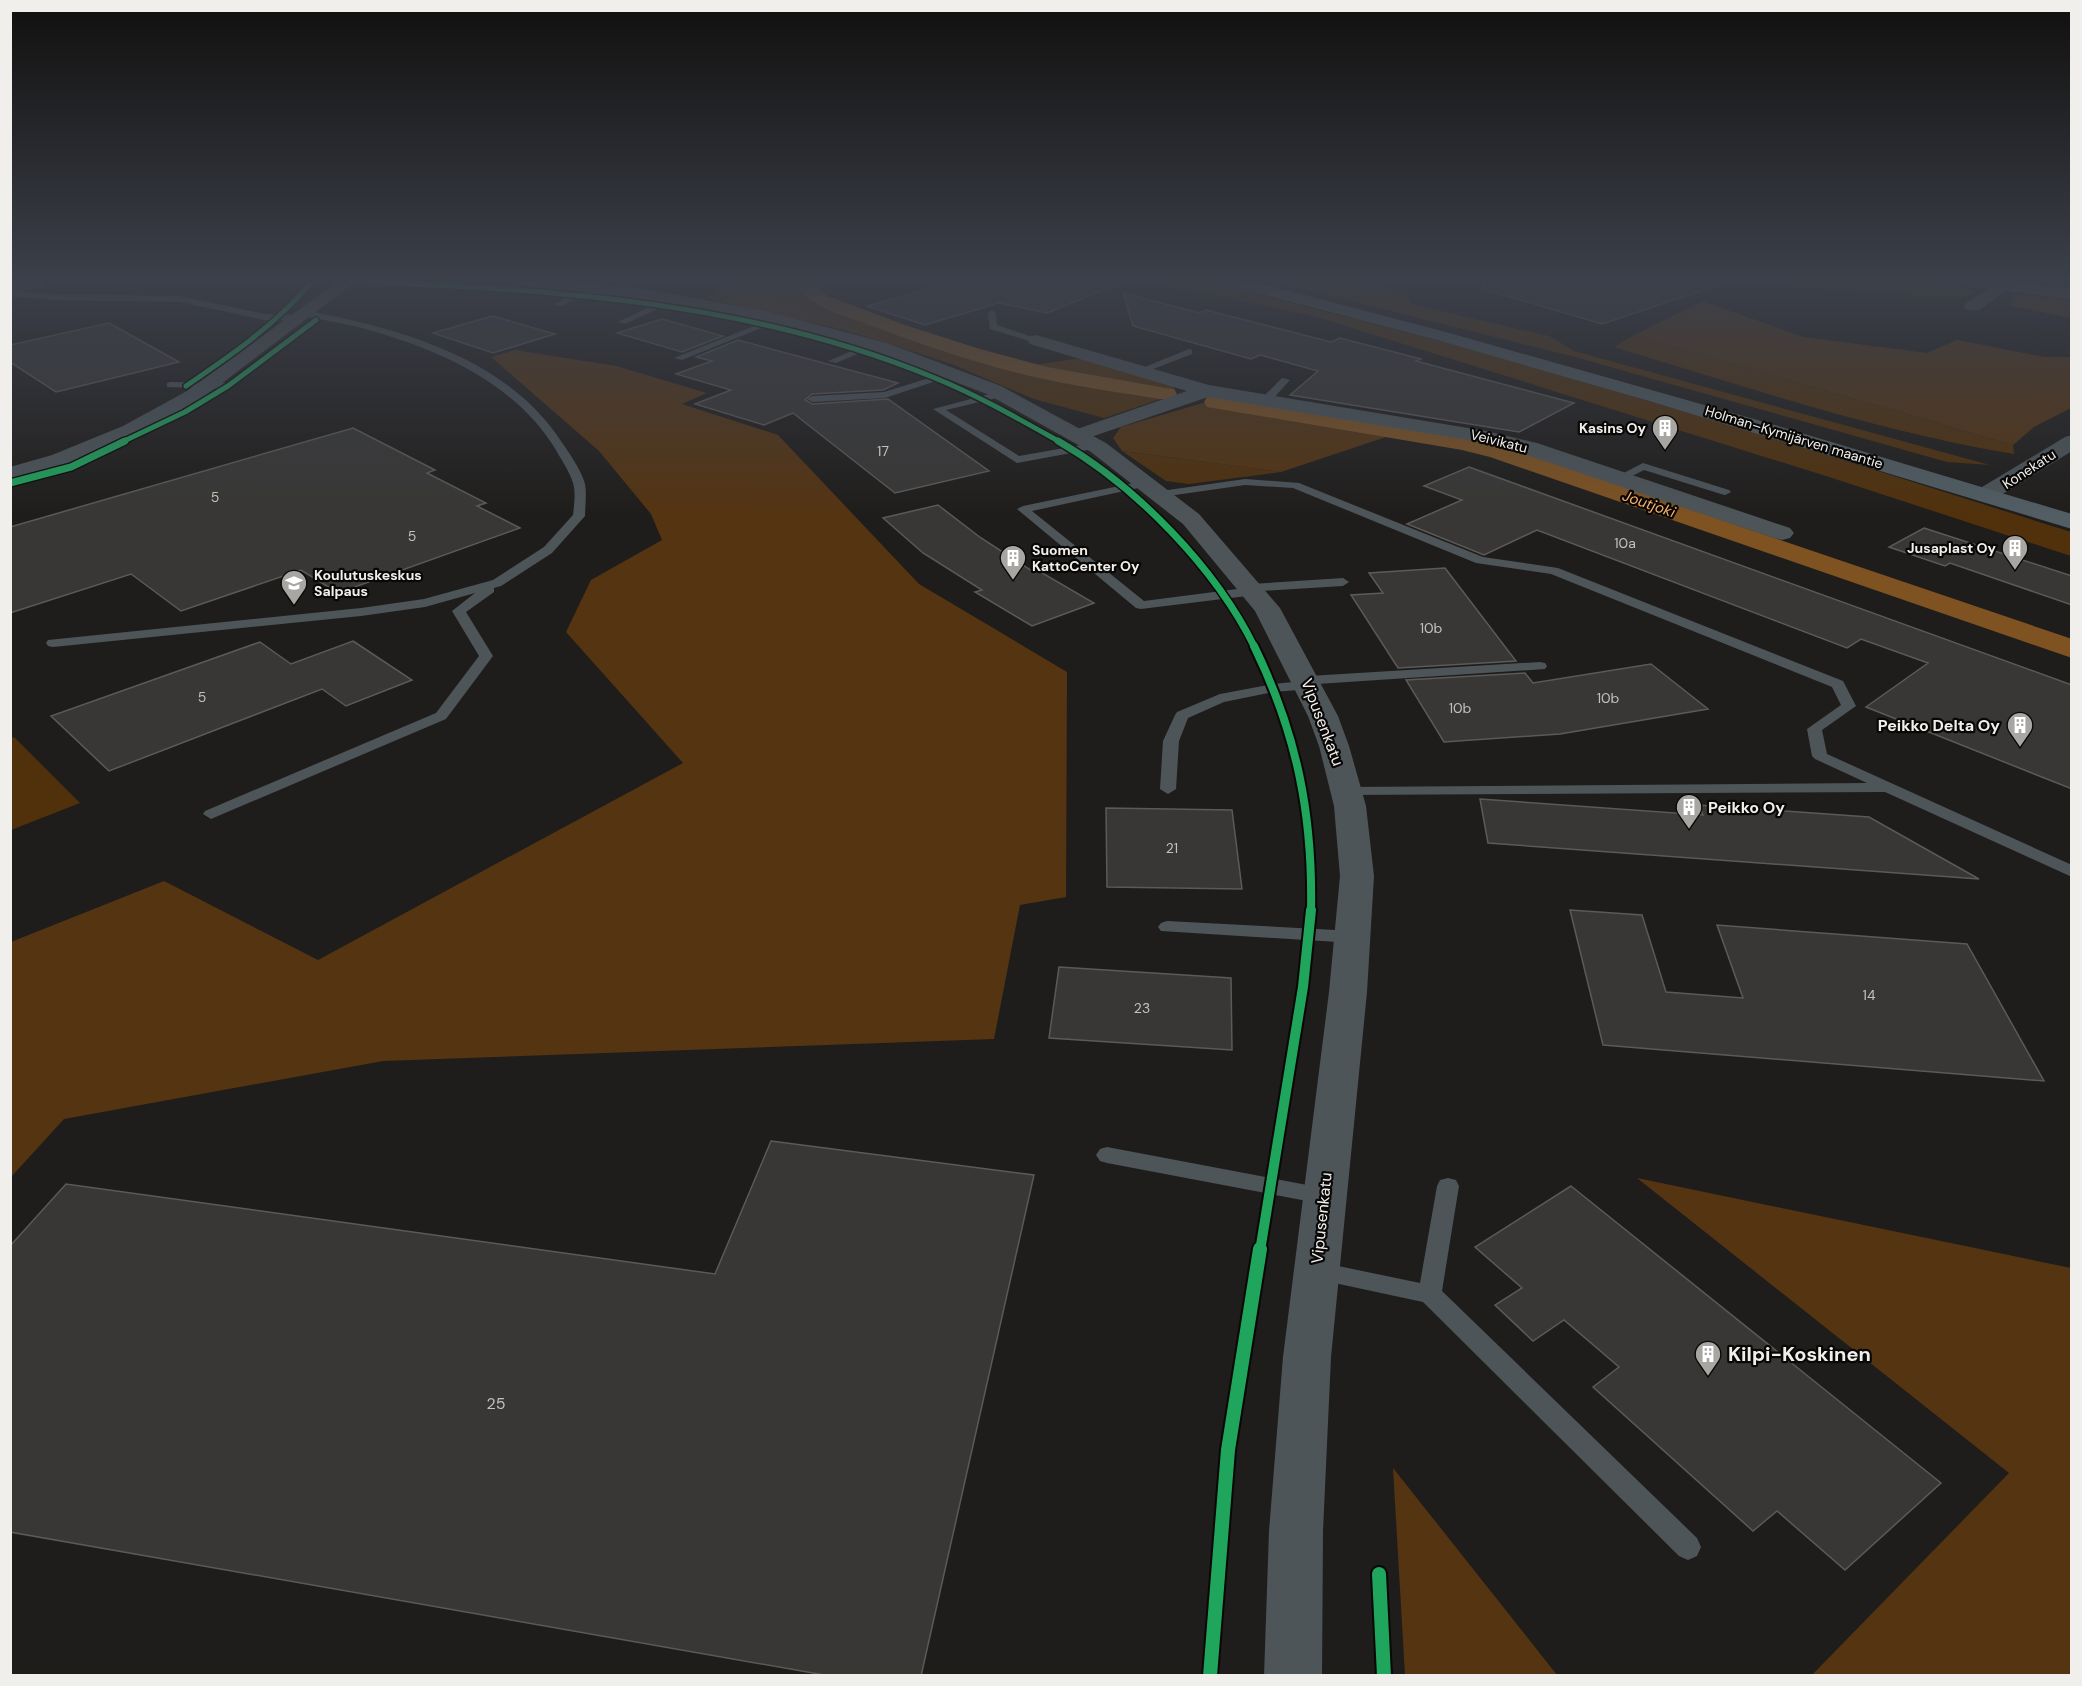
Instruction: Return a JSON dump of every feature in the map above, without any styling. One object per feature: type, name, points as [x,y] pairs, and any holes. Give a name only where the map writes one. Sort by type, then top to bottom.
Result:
[{"type":"highway","name":"Holman–Kymijärven maantie","points":[[1531,361],[1992,492],[2072,511]]},
{"type":"highway","name":"Holman–Kymijärven maantie","points":[[1563,361],[1622,376],[1992,492],[2072,522]]},
{"type":"street","points":[[10,474],[60,460],[130,430],[194,395],[240,361]]},
{"type":"street","name":"Vipusenkatu","points":[[919,361],[955,373],[1001,394],[1089,440],[1154,488],[1221,552],[1253,590],[1282,632],[1310,683],[1337,752],[1348,792],[1356,838],[1358,900],[1323,1196],[1300,1435],[1292,1627],[1293,1676]]},
{"type":"street","name":"Veivikatu","points":[[1105,361],[1206,391],[1486,436],[1620,478],[1782,533]]},
{"type":"street","name":"Veivikatu","points":[[1089,440],[1206,391]]},
{"type":"street","name":"Konekatu","points":[[1992,492],[2072,441]]},
{"type":"lane","points":[[211,814],[441,716],[486,656],[459,611],[548,550],[579,516],[579,484],[558,439],[518,396],[459,361]]},
{"type":"lane","points":[[1140,371],[1167,361]]},
{"type":"lane","points":[[812,399],[885,395],[955,373]]},
{"type":"lane","points":[[1265,401],[1285,380]]},
{"type":"lane","points":[[170,386],[228,386]]},
{"type":"lane","points":[[1001,394],[938,409],[1017,460],[1089,440]]},
{"type":"lane","points":[[1620,478],[1643,466],[1725,492]]},
{"type":"lane","points":[[1343,582],[1253,590],[1142,605],[1023,509],[1154,488],[1245,482],[1295,485],[1480,560],[1554,572],[1838,684],[1848,706],[1814,729],[1820,756],[2072,872]]},
{"type":"lane","points":[[53,643],[361,612],[425,603],[497,583]]},
{"type":"lane","points":[[1168,789],[1171,741],[1182,715],[1220,698],[1310,683],[1540,666]]},
{"type":"lane","points":[[1348,792],[1888,788]]},
{"type":"lane","points":[[1167,927],[1354,937]]},
{"type":"lane","points":[[1107,1155],[1323,1196]]},
{"type":"lane","points":[[1430,1294],[1448,1186]]},
{"type":"lane","points":[[1315,1270],[1430,1294],[1688,1546]]},
{"type":"shaded area","points":[[495,361],[582,361],[616,366],[707,393],[682,404],[778,435],[919,584],[1067,672],[1066,897],[1020,905],[994,1039],[383,1061],[64,1119],[11,1177],[11,942],[164,881],[318,960],[683,763],[566,632],[591,580],[662,540],[651,514],[599,451]]},
{"type":"shaded area","points":[[941,361],[989,361],[1023,372],[1167,397],[1104,418],[1034,399]]},
{"type":"shaded area","points":[[1064,361],[1090,361],[1173,386],[1176,392],[1076,378],[1029,366]]},
{"type":"shaded area","points":[[1457,361],[1511,361],[1764,435],[2071,532],[2071,556],[1826,476]]},
{"type":"shaded area","points":[[1588,361],[1609,361],[1990,465],[1947,462]]},
{"type":"shaded area","points":[[1659,361],[1722,361],[2013,445],[2014,454],[1862,421]]},
{"type":"shaded area","points":[[1722,361],[2071,361],[2071,408],[2034,427],[2013,445]]},
{"type":"shaded area","points":[[1233,399],[1500,445],[1781,540],[1774,543],[1464,441],[1210,400]]},
{"type":"shaded area","points":[[1203,403],[1395,434],[1281,472],[1122,451],[1113,438],[1121,427]]},
{"type":"shaded area","points":[[1122,451],[1281,472],[1189,484],[1166,481]]},
{"type":"shaded area","points":[[14,737],[80,803],[11,830],[10,739]]},
{"type":"shaded area","points":[[1637,1178],[2071,1268],[2071,1675],[1812,1675],[2009,1473]]},
{"type":"shaded area","points":[[1393,1468],[1557,1675],[1405,1675]]},
{"type":"building","points":[[177,361],[179,362],[56,392],[10,362]]},
{"type":"building","points":[[712,361],[815,361],[898,383],[883,390],[812,394],[805,400],[812,404],[888,399],[989,471],[895,493],[793,413],[764,425],[695,404],[731,390],[676,374]]},
{"type":"building","points":[[1281,361],[1417,361],[1574,403],[1519,432],[1290,395],[1318,371]]},
{"type":"building","points":[[353,428],[435,470],[427,473],[486,503],[477,506],[520,528],[338,593],[301,570],[181,611],[131,574],[10,613],[10,527]]},
{"type":"building","points":[[1469,467],[2072,685],[2072,789],[1866,707],[1928,663],[1861,639],[1847,648],[1537,530],[1484,555],[1407,524],[1462,500],[1424,486]]},
{"type":"building","name":"Suomen KattoCenter Oy","points":[[938,505],[981,538],[1035,573],[1039,571],[1094,603],[1032,626],[975,592],[982,590],[923,553],[883,518]]},
{"type":"building","name":"Jusaplast Oy","points":[[1924,528],[2072,576],[2072,605],[1950,563],[1945,566],[1889,547]]},
{"type":"building","points":[[1445,568],[1516,661],[1398,668],[1351,595],[1383,593],[1369,573]]},
{"type":"building","points":[[353,641],[412,680],[346,706],[322,689],[109,771],[51,716],[260,642],[291,664]]},
{"type":"building","points":[[1651,664],[1708,709],[1560,734],[1444,742],[1406,680],[1525,673],[1533,683]]},
{"type":"building","name":"Peikko Oy","points":[[1480,799],[1703,815],[1699,805],[1869,817],[1979,879],[1488,843]]},
{"type":"building","points":[[1106,808],[1232,810],[1242,889],[1107,887]]},
{"type":"building","points":[[1570,910],[1642,915],[1666,992],[1743,998],[1717,925],[1967,944],[2044,1081],[1603,1045]]},
{"type":"building","points":[[1059,967],[1231,978],[1232,1050],[1049,1038]]},
{"type":"building","points":[[771,1141],[1034,1175],[921,1676],[830,1676],[10,1532],[10,1246],[66,1184],[715,1274]]},
{"type":"building","name":"Kilpi-Koskinen","points":[[1571,1186],[1941,1483],[1845,1570],[1777,1511],[1753,1531],[1593,1387],[1619,1367],[1564,1320],[1533,1341],[1495,1305],[1522,1288],[1475,1247]]},
{"type":"waterway","name":"Joutjoki","points":[[1001,361],[1045,373],[1166,394]]},
{"type":"waterway","name":"Joutjoki","points":[[1215,402],[1463,443],[1498,452],[2072,649]]},
{"type":"cycle path","points":[[186,386],[222,361]]},
{"type":"cycle path","points":[[10,483],[71,467],[185,412],[228,386],[262,361]]},
{"type":"cycle path","points":[[887,361],[934,378],[1000,408],[1063,443],[1120,485],[1173,534],[1226,597],[1251,641],[1278,702],[1301,777],[1310,838],[1312,875],[1308,950],[1228,1450],[1210,1676]]},
{"type":"cycle path","points":[[1379,1574],[1384,1676]]},
{"type":"place","name":"Kasins Oy","points":[[1665,451]]},
{"type":"place","name":"Jusaplast Oy","points":[[2015,571]]},
{"type":"place","name":"Suomen KattoCenter Oy","points":[[1013,581]]},
{"type":"place","name":"Koulutuskeskus Salpaus","points":[[294,606]]},
{"type":"place","name":"Peikko Delta Oy","points":[[2020,748]]},
{"type":"place","name":"Peikko Oy","points":[[1689,830]]},
{"type":"place","name":"Kilpi-Koskinen","points":[[1708,1377]]}]
